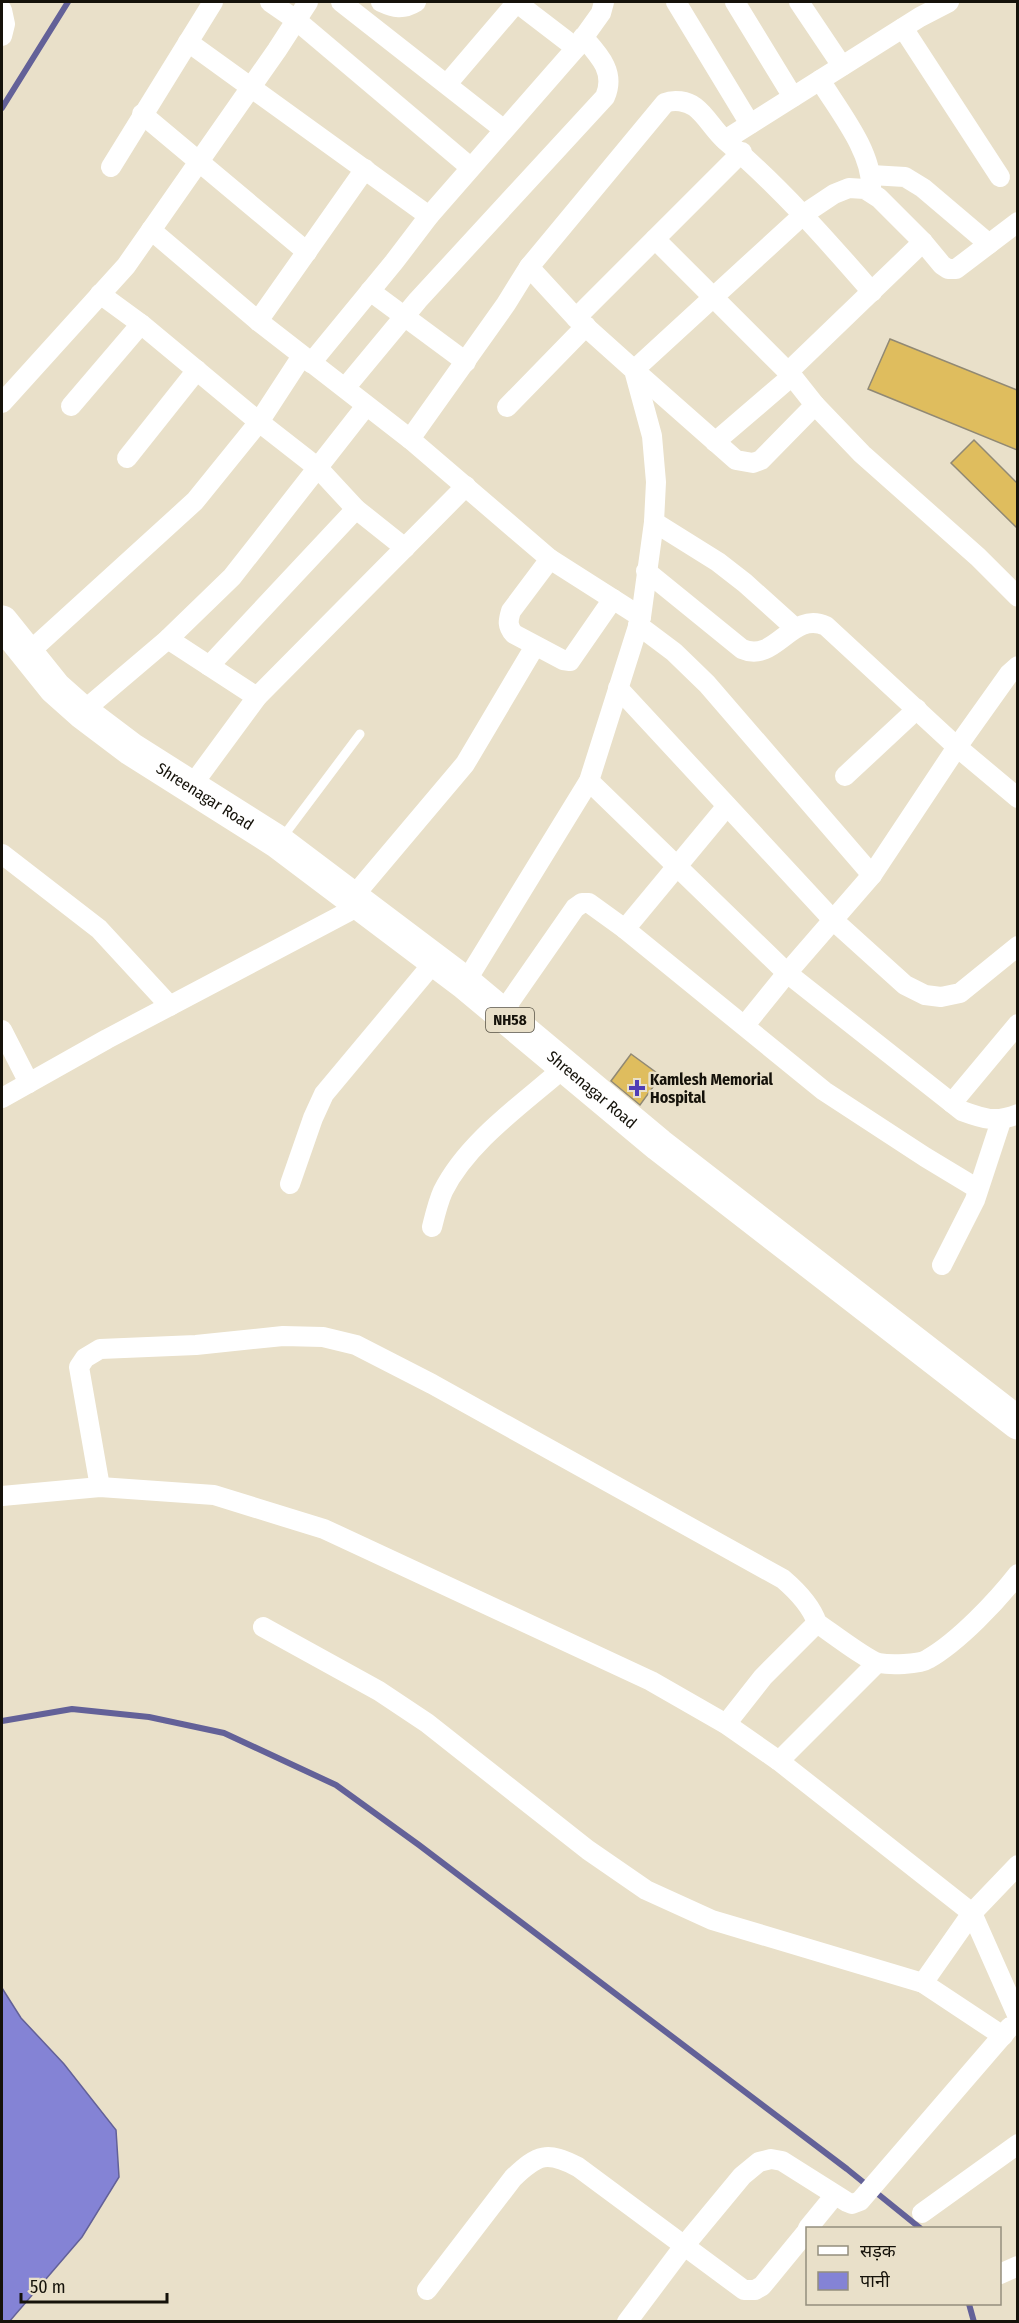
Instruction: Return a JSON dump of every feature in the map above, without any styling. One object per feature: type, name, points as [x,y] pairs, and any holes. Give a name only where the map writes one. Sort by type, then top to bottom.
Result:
[{"type":"highway","name":"Shreenagar Road","points":[[2,622],[55,688],[82,712],[131,749],[278,842],[465,983],[659,1145],[1017,1423]]},
{"type":"street","points":[[111,167],[213,2]]},
{"type":"street","points":[[270,2],[296,20],[470,167]]},
{"type":"street","points":[[2,403],[126,266],[308,2]]},
{"type":"street","points":[[341,2],[503,129]]},
{"type":"street","points":[[381,2],[392,7],[406,8],[416,2]]},
{"type":"street","points":[[345,388],[404,318],[605,97],[609,88],[609,76],[602,59],[517,2],[447,84]]},
{"type":"street","points":[[27,654],[195,501],[306,359],[370,291],[470,167],[579,43],[601,13],[604,2]]},
{"type":"street","points":[[676,2],[750,124]]},
{"type":"street","points":[[735,2],[793,97]]},
{"type":"street","points":[[799,2],[842,66]]},
{"type":"street","points":[[725,140],[903,28],[949,2]]},
{"type":"street","points":[[2,10],[6,24],[2,36]]},
{"type":"street","points":[[903,28],[1000,177]]},
{"type":"street","points":[[188,42],[429,216]]},
{"type":"street","points":[[820,80],[866,158],[871,184],[942,265],[948,269],[957,269],[1017,222]]},
{"type":"street","points":[[410,439],[466,362],[529,267],[665,103],[671,101],[694,106],[725,140],[742,152],[804,214],[872,292]]},
{"type":"street","points":[[142,114],[307,252]]},
{"type":"street","points":[[507,407],[655,239],[742,152]]},
{"type":"street","points":[[258,321],[365,169]]},
{"type":"street","points":[[634,370],[804,214],[834,194],[849,188],[865,189],[871,184],[904,177],[923,188],[989,244]]},
{"type":"street","points":[[151,230],[258,321],[410,439],[550,559],[613,599],[640,621],[707,684],[872,875]]},
{"type":"street","points":[[655,239],[790,374],[815,405],[862,454],[978,556],[1017,597]]},
{"type":"street","points":[[715,442],[790,374],[923,242]]},
{"type":"street","points":[[529,267],[581,322],[736,460],[753,463],[761,460],[815,405]]},
{"type":"street","points":[[370,291],[466,362]]},
{"type":"street","points":[[100,294],[141,324],[318,468],[356,509],[405,548]]},
{"type":"street","points":[[71,406],[141,324]]},
{"type":"street","points":[[127,458],[197,370]]},
{"type":"street","points":[[465,983],[589,781],[640,621],[654,522],[656,482],[651,436],[634,370]]},
{"type":"street","points":[[82,712],[168,639],[232,577],[366,406]]},
{"type":"street","points":[[190,788],[257,697],[466,486]]},
{"type":"street","points":[[209,666],[356,509]]},
{"type":"street","points":[[654,522],[718,562],[795,628]]},
{"type":"street","points":[[550,559],[511,611],[508,621],[509,628],[514,634],[563,660],[570,661],[613,599]]},
{"type":"street","points":[[646,572],[742,649],[752,653],[761,652],[795,628],[815,621],[826,626],[957,747],[1017,798]]},
{"type":"street","points":[[168,639],[257,697]]},
{"type":"street","points":[[2,1098],[357,902],[465,764],[535,646]]},
{"type":"street","points":[[745,1025],[787,972],[872,875],[957,747],[1017,666]]},
{"type":"street","points":[[618,688],[833,920],[905,985],[925,995],[941,997],[960,993],[1017,946]]},
{"type":"street","points":[[845,776],[917,709]]},
{"type":"street","points":[[589,781],[787,972],[962,1111],[983,1118],[1009,1118],[965,1224],[942,1265]]},
{"type":"street","points":[[625,929],[728,806]]},
{"type":"street","points":[[2,854],[99,929],[170,1006]]},
{"type":"street","points":[[502,1013],[575,908],[582,903],[589,903],[625,929],[824,1091],[978,1189]]},
{"type":"street","points":[[290,1184],[313,1118],[324,1094],[435,961]]},
{"type":"street","points":[[952,1103],[1017,1024]]},
{"type":"street","points":[[2,1030],[29,1083]]},
{"type":"street","points":[[432,1227],[442,1193],[457,1167],[481,1138],[566,1066]]},
{"type":"street","points":[[100,1487],[79,1367],[85,1358],[100,1349],[196,1345],[284,1336],[323,1337],[356,1345],[432,1384],[783,1579],[796,1590],[814,1613],[817,1623],[877,1663],[927,1661],[967,1629],[1003,1593],[1017,1574]]},
{"type":"street","points":[[2,1496],[100,1487],[214,1495],[324,1529],[651,1681],[726,1724],[779,1761],[972,1913],[1017,2018],[1003,2036],[860,2202],[852,2204],[835,2195],[782,2160],[771,2159],[759,2162],[742,2176],[684,2246],[627,2322]]},
{"type":"street","points":[[726,1724],[763,1677],[817,1623]]},
{"type":"street","points":[[263,1627],[379,1691],[427,1723],[588,1850],[646,1890],[712,1920],[923,1983],[1003,2036]]},
{"type":"street","points":[[779,1761],[877,1663]]},
{"type":"street","points":[[923,1983],[972,1913],[1017,1865]]},
{"type":"street","points":[[922,2213],[1017,2144]]},
{"type":"street","points":[[427,2290],[513,2178],[529,2163],[544,2156],[559,2157],[578,2167],[744,2290],[755,2290],[762,2286],[806,2231]]},
{"type":"street","points":[[810,2227],[835,2195]]},
{"type":"street","points":[[1001,2273],[1017,2266]]},
{"type":"lane","points":[[278,842],[360,734]]},
{"type":"water","points":[[2,1988],[21,2018],[64,2064],[116,2130],[119,2177],[82,2237],[9,2322],[2,2321]]},
{"type":"building","points":[[890,339],[1017,390],[1017,450],[868,389]]},
{"type":"building","points":[[974,440],[1017,483],[1017,528],[951,463]]},
{"type":"building","points":[[631,1054],[661,1076],[640,1105],[611,1081]]},
{"type":"waterway","points":[[2,108],[68,2]]},
{"type":"waterway","points":[[2,1721],[72,1709],[149,1717],[224,1733],[336,1785],[419,1845],[847,2169],[919,2227]]},
{"type":"waterway","points":[[969,2305],[974,2322]]},
{"type":"place","name":"Kamlesh Memorial Hospital","points":[[637,1088]]}]
